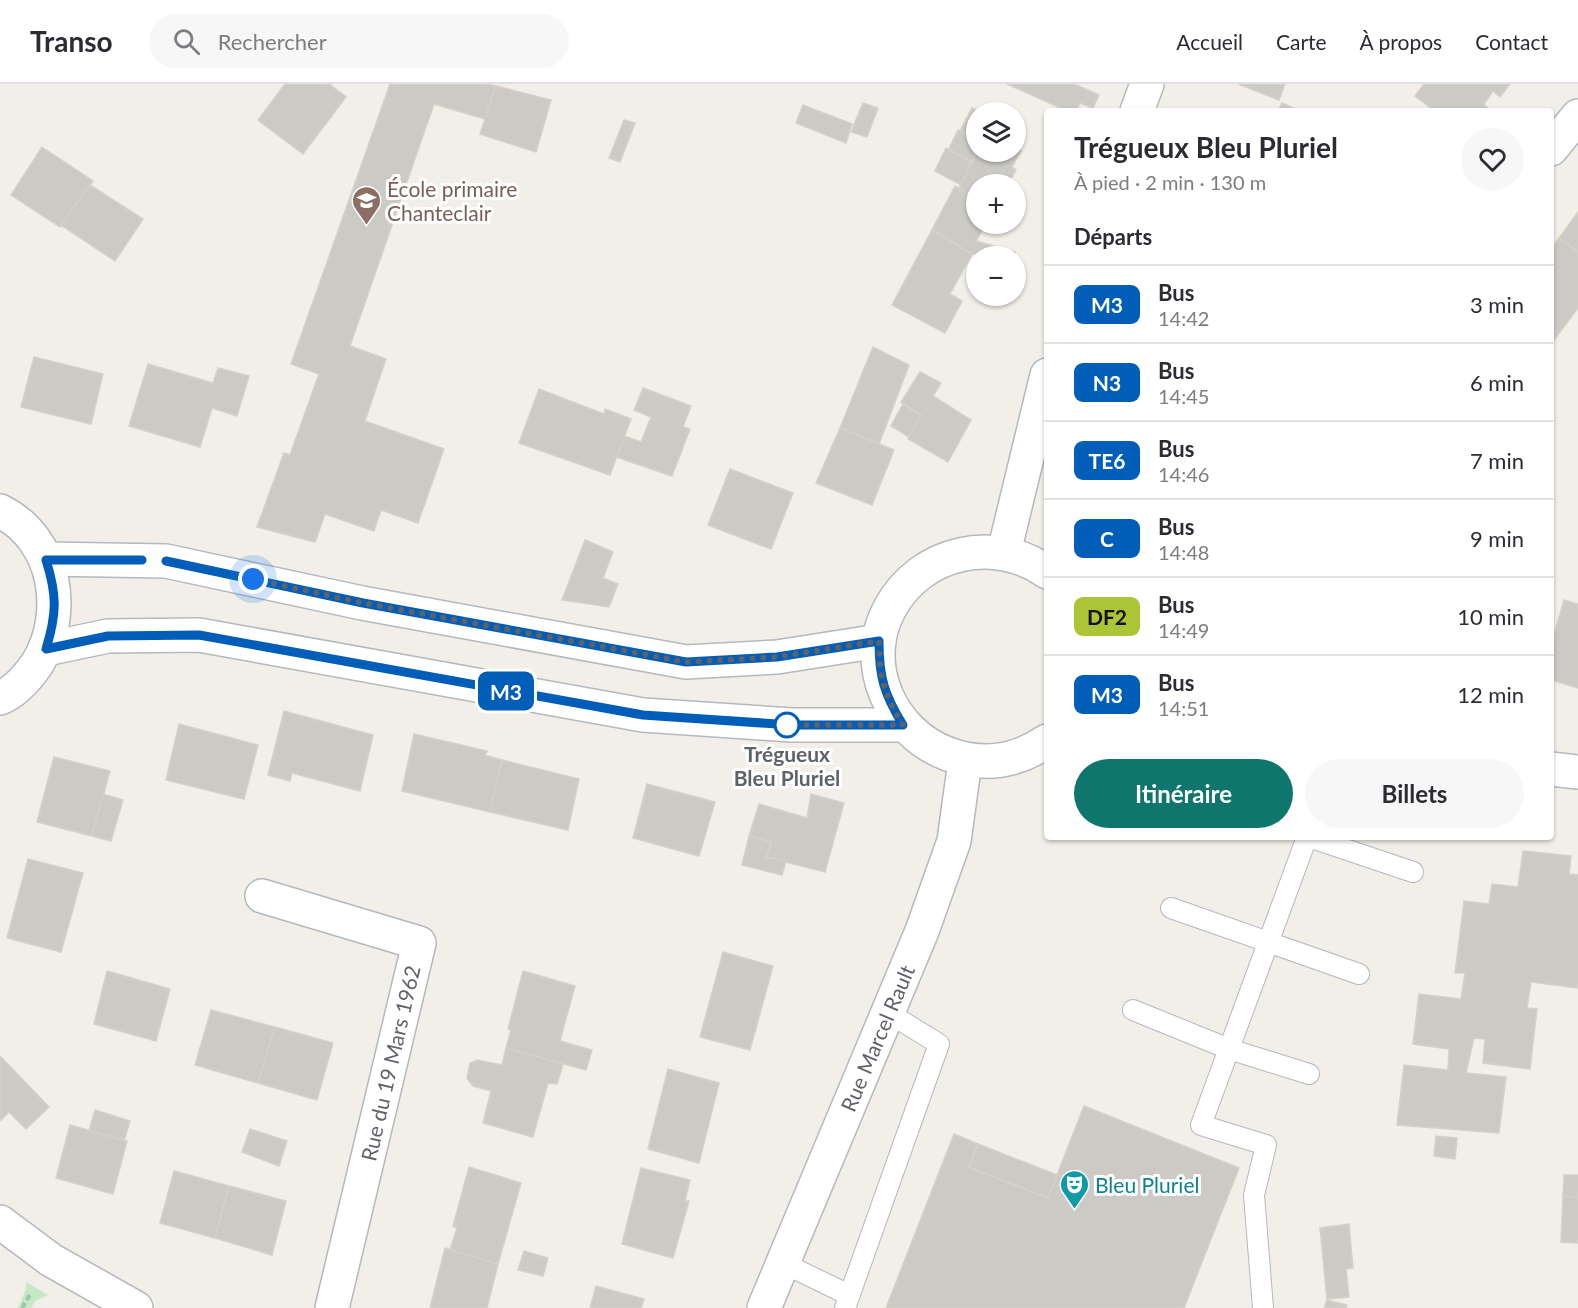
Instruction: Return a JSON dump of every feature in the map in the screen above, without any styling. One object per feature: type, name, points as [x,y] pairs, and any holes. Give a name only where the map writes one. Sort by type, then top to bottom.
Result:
[{"type":"street","points":[[1138,108],[1148,84]]},
{"type":"street","points":[[1554,145],[1578,116]]},
{"type":"street","points":[[1004,552],[1044,387]]},
{"type":"street","points":[[0,511],[28,533],[46,560],[55,588],[55,620],[46,649],[29,676],[0,698]]},
{"type":"street","points":[[1044,570],[1032,561],[1004,552],[970,551],[938,561],[910,581],[890,609],[879,641],[879,671],[887,700],[903,725],[931,748],[965,761],[999,762],[1030,752],[1044,743]]},
{"type":"street","points":[[46,560],[166,561],[363,603],[686,662],[777,657],[879,641]]},
{"type":"street","points":[[46,649],[108,636],[199,635],[643,715],[792,725],[903,725]]},
{"type":"street","name":"Rue Marcel Rault","points":[[764,1308],[922,931],[954,841],[965,761]]},
{"type":"street","points":[[1554,769],[1578,772]]},
{"type":"street","name":"Rue du 19 Mars 1962","points":[[262,896],[419,943],[332,1308]]},
{"type":"street","points":[[0,1222],[51,1260],[136,1308]]},
{"type":"lane","points":[[1263,1308],[1254,1195],[1266,1145],[1201,1125],[1307,840]]},
{"type":"lane","points":[[1317,840],[1413,872]]},
{"type":"lane","points":[[1171,908],[1359,974]]},
{"type":"lane","points":[[1133,1010],[1229,1049],[1309,1074]]},
{"type":"lane","points":[[783,1263],[847,1301],[939,1044],[887,1012]]},
{"type":"green space","points":[[26,1282],[48,1295],[35,1301],[31,1308],[18,1308],[26,1289]]},
{"type":"building","points":[[285,84],[329,84],[346,97],[303,154],[258,120]]},
{"type":"building","name":"École primaire Chanteclair","points":[[390,84],[487,84],[496,86],[485,119],[434,104],[350,346],[386,359],[365,421],[444,449],[418,523],[381,510],[374,531],[325,514],[315,542],[257,527],[284,453],[290,455],[319,374],[291,364]]},
{"type":"building","points":[[1007,84],[1074,84],[1099,95],[1093,108],[1080,103],[1078,108],[1060,108]]},
{"type":"building","points":[[1238,84],[1285,84],[1279,100]]},
{"type":"building","points":[[1424,84],[1510,84],[1500,97],[1493,91],[1484,104],[1487,108],[1431,108],[1415,96]]},
{"type":"building","points":[[496,86],[551,100],[536,152],[480,134]]},
{"type":"building","points":[[863,103],[878,108],[867,137],[851,132]]},
{"type":"building","points":[[1282,103],[1293,108],[1280,108]]},
{"type":"building","points":[[803,105],[852,124],[846,143],[796,123]]},
{"type":"building","points":[[624,120],[635,123],[620,162],[609,158]]},
{"type":"building","points":[[966,120],[966,134],[960,131]]},
{"type":"building","points":[[958,130],[966,134],[966,159],[949,149]]},
{"type":"building","points":[[42,147],[93,181],[60,227],[11,195]]},
{"type":"building","points":[[946,148],[966,159],[966,162],[971,162],[961,185],[935,171]]},
{"type":"building","points":[[972,162],[1015,162],[1012,167],[1016,170],[1014,174],[966,174]]},
{"type":"building","points":[[966,174],[966,193],[959,188]]},
{"type":"building","points":[[90,185],[143,219],[115,261],[61,225]]},
{"type":"building","points":[[955,186],[966,193],[966,234],[980,234],[976,241],[994,246],[966,246],[966,250],[932,230]]},
{"type":"building","points":[[1578,212],[1578,252],[1559,238]]},
{"type":"building","points":[[932,230],[966,250],[966,265],[950,294],[962,301],[945,333],[892,305]]},
{"type":"building","points":[[1559,238],[1578,252],[1578,308],[1554,340],[1554,245]]},
{"type":"building","points":[[873,347],[909,365],[879,444],[840,428]]},
{"type":"building","points":[[34,357],[103,374],[91,424],[21,407]]},
{"type":"building","points":[[148,364],[213,383],[218,368],[249,376],[237,416],[212,408],[200,447],[129,426]]},
{"type":"building","points":[[920,372],[941,383],[933,396],[971,420],[948,462],[908,439],[921,415],[901,402]]},
{"type":"building","points":[[643,388],[691,406],[683,427],[690,429],[672,476],[616,457],[624,436],[641,442],[651,417],[634,410]]},
{"type":"building","points":[[539,389],[604,414],[605,409],[631,419],[610,475],[519,443]]},
{"type":"building","points":[[903,404],[921,415],[909,437],[891,426]]},
{"type":"building","points":[[840,428],[894,450],[872,505],[816,483]]},
{"type":"building","points":[[730,469],[793,493],[771,549],[708,525]]},
{"type":"building","points":[[585,540],[613,552],[603,578],[618,584],[609,607],[562,600]]},
{"type":"building","points":[[1564,600],[1578,604],[1578,688],[1554,681],[1554,635]]},
{"type":"building","points":[[284,711],[373,735],[360,791],[292,773],[290,781],[268,775]]},
{"type":"building","points":[[179,724],[258,745],[244,799],[166,780]]},
{"type":"building","points":[[414,734],[487,751],[485,755],[502,760],[490,812],[402,791]]},
{"type":"building","points":[[54,757],[110,771],[92,836],[37,822]]},
{"type":"building","points":[[502,760],[579,779],[568,830],[490,812]]},
{"type":"building","points":[[647,784],[715,802],[699,856],[633,838]]},
{"type":"building","points":[[103,794],[123,800],[111,841],[92,836]]},
{"type":"building","points":[[811,794],[844,803],[825,872],[766,857],[771,842],[749,836],[759,804],[807,818]]},
{"type":"building","points":[[749,836],[771,842],[766,857],[786,861],[782,875],[742,865]]},
{"type":"building","points":[[1523,851],[1571,856],[1569,874],[1578,875],[1578,988],[1531,982],[1527,1008],[1537,1009],[1530,1069],[1483,1063],[1485,1039],[1474,1038],[1466,1073],[1506,1077],[1499,1133],[1397,1125],[1404,1065],[1448,1070],[1449,1049],[1413,1044],[1419,994],[1461,999],[1465,973],[1455,973],[1464,901],[1489,904],[1492,884],[1518,887]]},
{"type":"building","points":[[28,859],[83,873],[61,952],[7,938]]},
{"type":"building","points":[[723,952],[773,966],[750,1050],[700,1037]]},
{"type":"building","points":[[107,971],[170,989],[156,1041],[94,1024]]},
{"type":"building","points":[[523,971],[575,986],[560,1041],[592,1050],[586,1070],[506,1048],[511,1030],[508,1029]]},
{"type":"building","points":[[211,1010],[275,1027],[258,1083],[195,1065]]},
{"type":"building","points":[[275,1027],[333,1043],[317,1100],[258,1083]]},
{"type":"building","points":[[506,1048],[563,1064],[557,1084],[548,1083],[533,1137],[483,1123],[491,1091],[473,1086],[467,1078],[470,1063],[477,1060],[502,1065]]},
{"type":"building","points":[[0,1056],[49,1107],[26,1129],[9,1112],[0,1121]]},
{"type":"building","points":[[668,1069],[719,1083],[699,1163],[648,1149]]},
{"type":"building","name":"Bleu Pluriel","points":[[1084,1106],[1239,1168],[1184,1308],[886,1308],[954,1134],[978,1144],[969,1167],[1048,1198]]},
{"type":"building","points":[[95,1110],[130,1121],[124,1141],[89,1131]]},
{"type":"building","points":[[70,1125],[127,1141],[113,1194],[56,1178]]},
{"type":"building","points":[[250,1129],[287,1141],[279,1166],[242,1152]]},
{"type":"building","points":[[1436,1136],[1457,1138],[1455,1159],[1434,1156]]},
{"type":"building","points":[[978,1144],[1057,1175],[1048,1198],[969,1167]]},
{"type":"building","points":[[469,1167],[521,1183],[498,1264],[450,1250],[457,1228],[453,1226]]},
{"type":"building","points":[[641,1168],[690,1180],[685,1201],[689,1201],[673,1258],[622,1244]]},
{"type":"building","points":[[174,1171],[229,1186],[215,1238],[160,1223]]},
{"type":"building","points":[[1564,1175],[1578,1175],[1578,1197],[1563,1196]]},
{"type":"building","points":[[229,1186],[286,1201],[272,1255],[215,1238]]},
{"type":"building","points":[[1563,1196],[1578,1197],[1578,1243],[1561,1242]]},
{"type":"building","points":[[1349,1224],[1353,1268],[1346,1269],[1349,1297],[1327,1299],[1320,1228]]},
{"type":"building","points":[[445,1248],[498,1264],[487,1308],[430,1308]]},
{"type":"building","points":[[524,1251],[548,1258],[543,1276],[518,1270]]},
{"type":"building","points":[[596,1286],[644,1299],[641,1308],[590,1308]]},
{"type":"building","points":[[1327,1300],[1347,1305],[1346,1308],[1324,1308]]},
{"type":"bus line","name":"M3","points":[[142,560],[46,560],[55,588],[55,620],[46,649],[108,636],[199,635],[643,715],[792,725],[903,725],[887,700],[879,671],[879,641],[777,657],[686,662],[363,603],[166,561]]},
{"type":"place","name":"École primaire Chanteclair","points":[[366,226]]},
{"type":"place","name":"Trégueux Bleu Pluriel","points":[[787,725]]},
{"type":"place","name":"Bleu Pluriel","points":[[1074,1210]]},
{"type":"route","points":[[253,579],[363,603],[686,662],[777,657],[879,641],[879,671],[887,700],[903,725],[787,725]]}]
